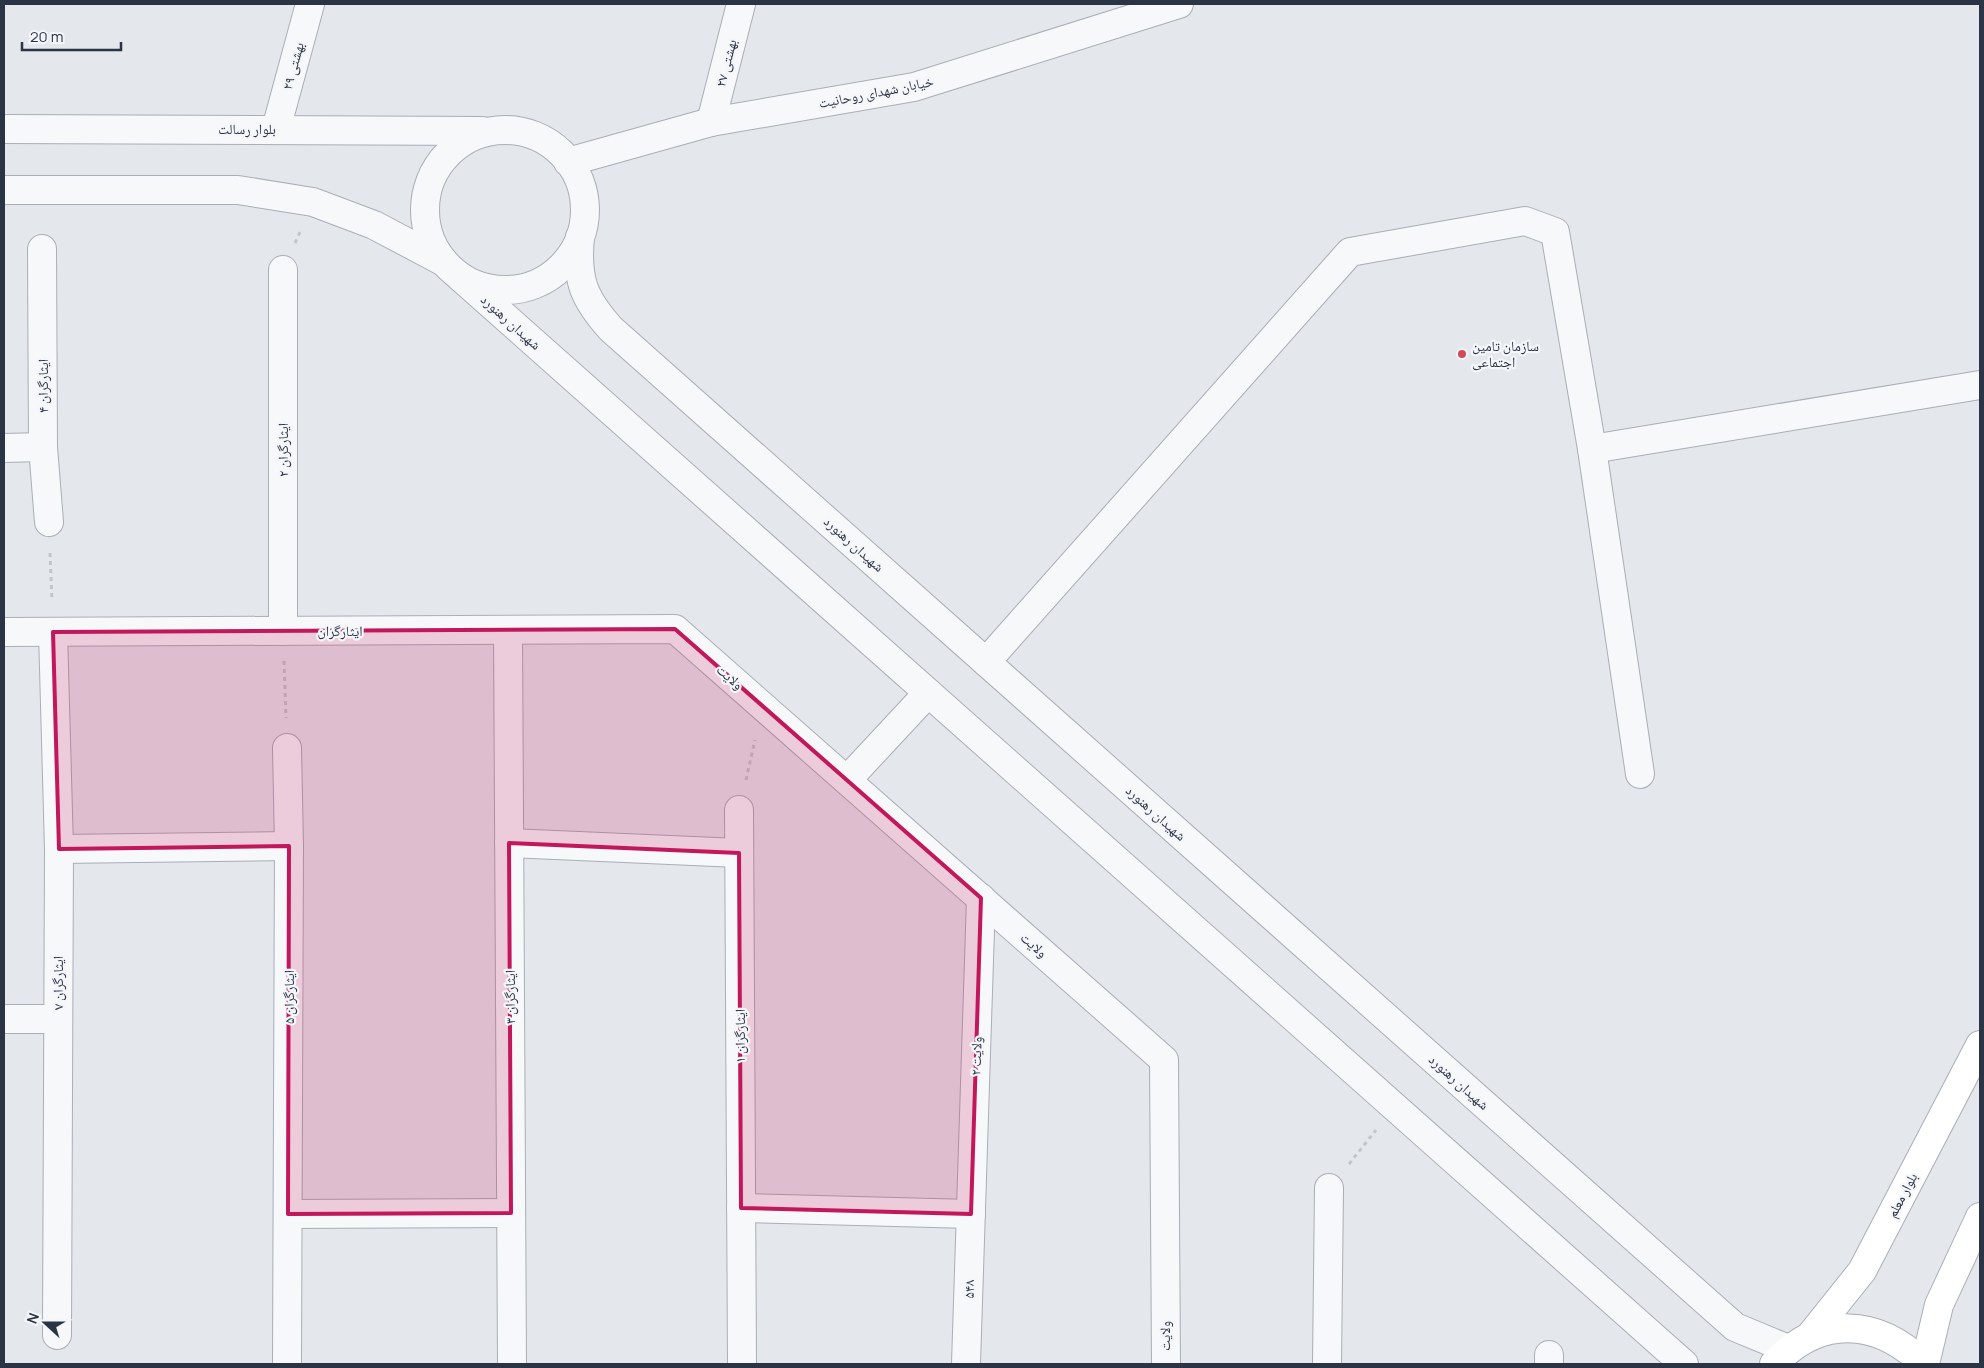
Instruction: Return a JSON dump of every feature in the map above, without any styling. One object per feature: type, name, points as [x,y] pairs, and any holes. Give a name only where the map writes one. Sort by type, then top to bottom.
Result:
[{"type":"main road","name":"بلوار معلم","points":[[1790,1350],[1862,1271],[1980,1046]]},
{"type":"main road","points":[[1925,1364],[1939,1304],[1980,1217]]},
{"type":"main road","points":[[1790,1350],[1834,1329],[1860,1328],[1884,1335],[1907,1347],[1925,1364]]},
{"type":"street","name":"بهشتی ۲۹","points":[[276,129],[310,4]]},
{"type":"street","name":"بهشتی ۲۷","points":[[711,122],[742,4]]},
{"type":"street","name":"خیابان شهدای روحانیت","points":[[568,162],[711,122],[914,87],[1175,4]]},
{"type":"street","name":"بلوار رسالت","points":[[4,129],[491,131]]},
{"type":"street","points":[[4,190],[238,190],[313,202],[374,225],[477,285],[498,290],[518,289],[538,283],[561,266],[570,256],[580,238],[584,217],[583,196],[577,176],[568,162],[551,145],[532,135],[512,130],[491,131],[471,138],[453,149],[439,164],[430,183],[425,204],[426,225],[432,244],[451,269]]},
{"type":"street","points":[[986,662],[1350,252],[1525,221],[1555,232],[1592,449],[1640,774]]},
{"type":"street","name":"شهیدان رهنورد","points":[[580,238],[578,263],[582,288],[594,310],[611,329],[1735,1327],[1790,1350]]},
{"type":"street","name":"ایثارگران ۴","points":[[42,249],[43,448],[49,522]]},
{"type":"street","name":"شهیدان رهنورد","points":[[451,269],[1684,1364]]},
{"type":"street","name":"ایثارگران ۲","points":[[283,631],[284,270]]},
{"type":"street","points":[[1592,449],[1980,385]]},
{"type":"street","points":[[4,448],[43,448]]},
{"type":"street","name":"ایثارگران","points":[[4,632],[676,628]]},
{"type":"street","name":"ولایت","points":[[676,628],[1164,1060],[1166,1364]]},
{"type":"street","name":"ایثارگران ۳","points":[[508,630],[512,1364]]},
{"type":"street","name":"ایثارگران ۷","points":[[53,632],[59,849],[57,1334]]},
{"type":"street","points":[[847,780],[928,693]]},
{"type":"street","name":"ایثارگران ۵","points":[[287,748],[289,846],[288,1364]]},
{"type":"street","name":"ایثارگران ۱","points":[[739,810],[742,1364]]},
{"type":"street","points":[[509,843],[739,853]]},
{"type":"street","points":[[59,849],[289,846]]},
{"type":"street","name":"ولایت ۲","points":[[971,1214],[981,898]]},
{"type":"street","points":[[4,1019],[58,1019]]},
{"type":"street","points":[[1327,1364],[1329,1188]]},
{"type":"street","points":[[741,1208],[971,1214]]},
{"type":"street","points":[[288,1214],[511,1213]]},
{"type":"street","name":"۵۴۸","points":[[966,1364],[971,1214]]},
{"type":"path","points":[[284,270],[313,202]]},
{"type":"path","points":[[49,522],[53,632]]},
{"type":"path","points":[[283,631],[287,748]]},
{"type":"path","points":[[739,810],[754,741],[774,716]]},
{"type":"path","points":[[1329,1188],[1395,1107]]},
{"type":"highlighted area","points":[[675,629],[981,898],[971,1214],[741,1208],[739,853],[509,843],[511,1213],[288,1214],[289,846],[59,849],[53,632]]},
{"type":"place","name":"سازمان تامین اجتماعی","points":[[1462,354]]}]
